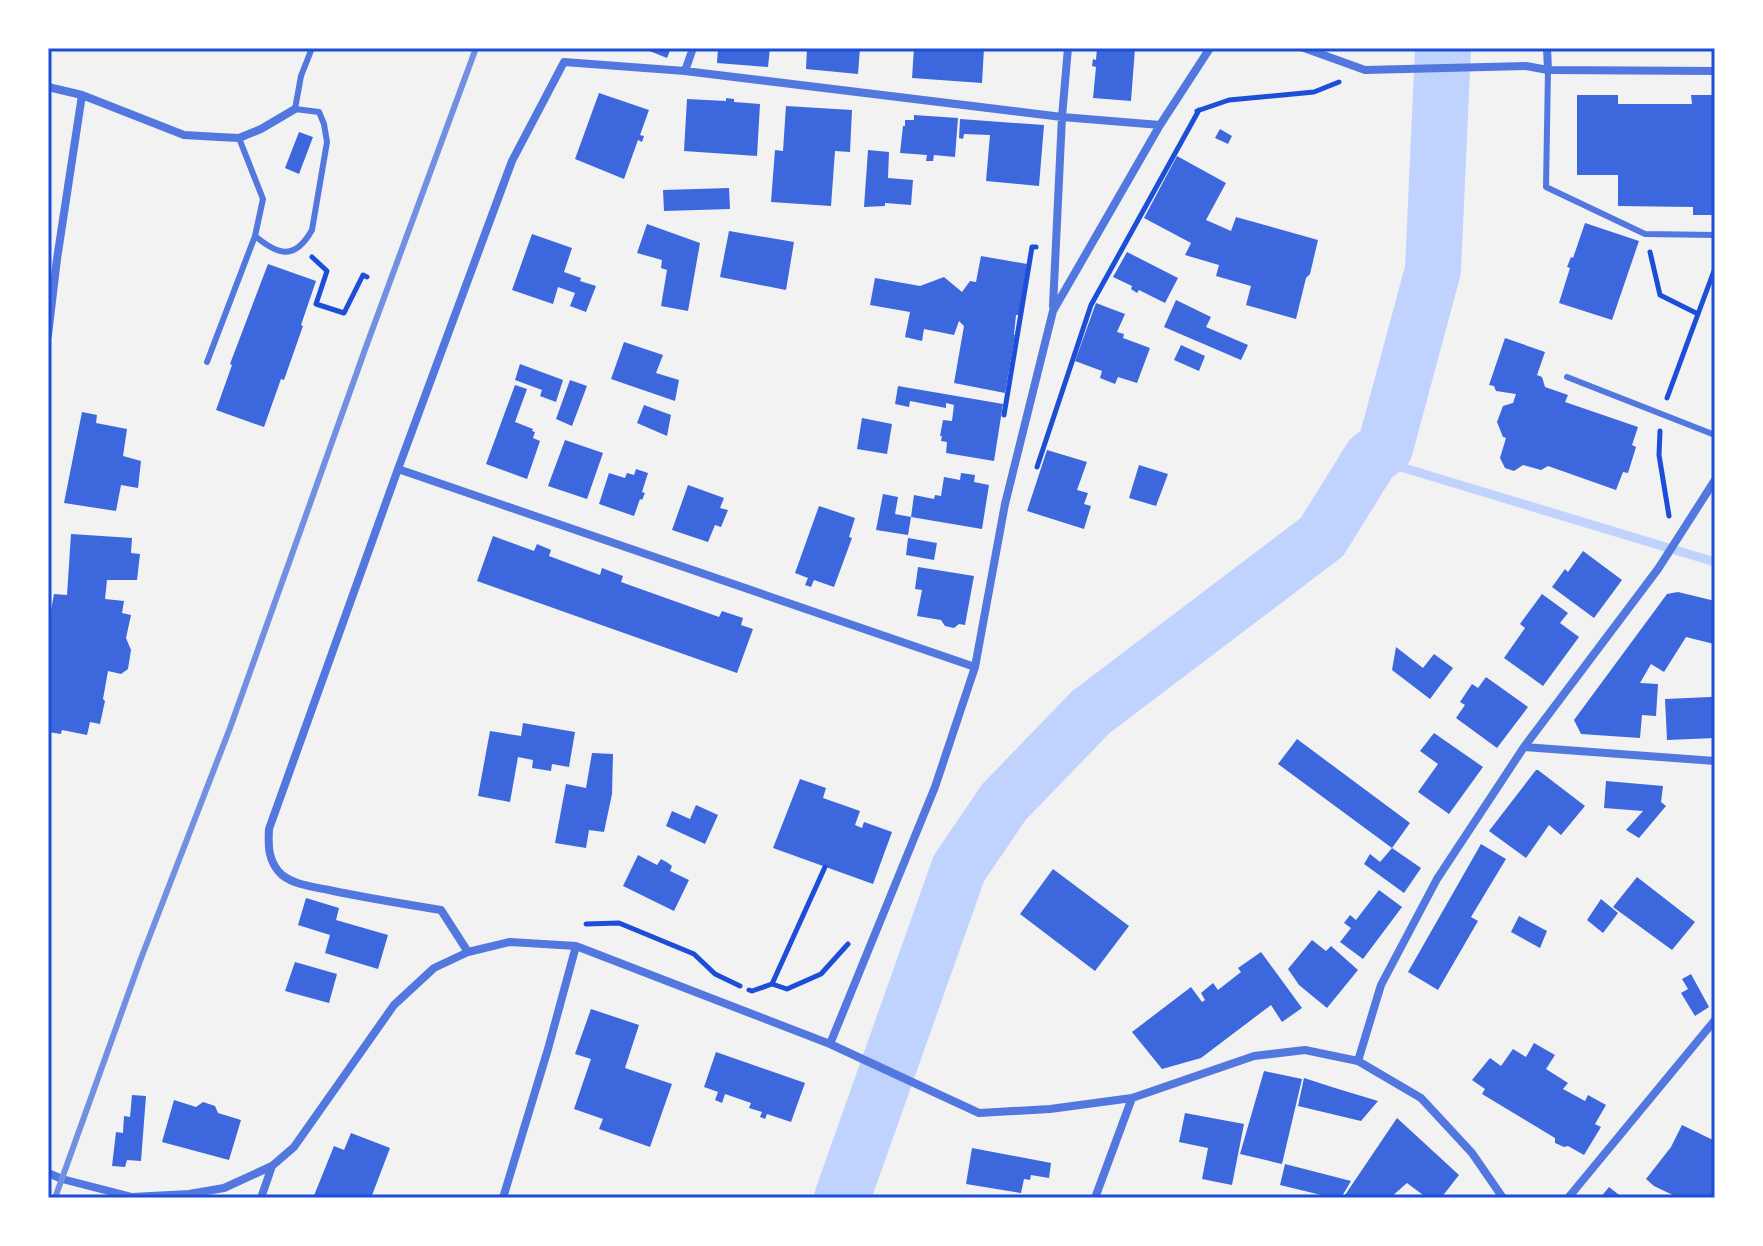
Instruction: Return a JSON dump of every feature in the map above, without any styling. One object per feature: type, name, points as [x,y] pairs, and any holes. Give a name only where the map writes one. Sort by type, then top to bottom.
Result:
[{"type":"street","points":[[685,71],[693,48]]},
{"type":"street","points":[[830,1044],[935,787],[975,667],[1005,504],[1053,311],[1068,48]]},
{"type":"street","points":[[1053,311],[1160,125],[1210,48]]},
{"type":"street","points":[[1304,48],[1365,70],[1526,66],[1548,70],[1715,71]]},
{"type":"street","points":[[1547,48],[1548,70]]},
{"type":"street","points":[[468,952],[441,910],[297,883],[283,875],[271,862],[269,829],[512,161],[564,62],[685,71],[1062,117],[1160,125]]},
{"type":"street","points":[[48,87],[82,95],[184,135],[239,138],[295,109]]},
{"type":"street","points":[[48,335],[82,95]]},
{"type":"street","points":[[398,469],[975,667]]},
{"type":"street","points":[[1358,1061],[1381,985],[1437,879],[1524,747],[1658,569],[1715,480]]},
{"type":"street","points":[[1524,747],[1715,761]]},
{"type":"street","points":[[48,1173],[132,1197],[189,1194],[224,1188],[272,1166],[294,1147],[394,1005],[434,968],[468,952],[510,942],[576,946],[830,1044],[979,1113],[1050,1109],[1132,1098],[1254,1056],[1305,1050],[1358,1061],[1421,1098],[1472,1153],[1503,1198]]},
{"type":"street","points":[[503,1198],[576,946]]},
{"type":"street","points":[[1568,1198],[1715,1020]]},
{"type":"street","points":[[1095,1198],[1132,1098]]},
{"type":"street","points":[[261,1198],[272,1166]]},
{"type":"lane","points":[[255,236],[275,250],[288,252],[298,249],[312,230],[327,142],[319,112],[295,109],[301,76],[312,48]]},
{"type":"lane","points":[[1548,70],[1546,187],[1645,234],[1715,235]]},
{"type":"lane","points":[[207,362],[255,236],[263,199],[239,138]]},
{"type":"lane","points":[[1567,377],[1715,435]]},
{"type":"path","points":[[1160,125],[1229,100],[1314,92],[1365,70]]},
{"type":"path","points":[[1032,480],[1091,305],[1199,110]]},
{"type":"path","points":[[1645,234],[1660,295],[1698,314]]},
{"type":"path","points":[[301,246],[327,271],[316,304],[344,313],[363,275],[367,277]]},
{"type":"path","points":[[1003,424],[1032,247],[1056,246]]},
{"type":"path","points":[[772,984],[825,867]]},
{"type":"path","points":[[586,924],[619,923],[694,954],[715,974],[752,991],[772,984],[787,989],[821,974],[848,943],[854,931]]},
{"type":"building","points":[[642,48],[671,48],[667,58]]},
{"type":"building","points":[[718,48],[770,48],[768,67],[717,63]]},
{"type":"building","points":[[807,48],[860,48],[858,74],[806,69]]},
{"type":"building","points":[[914,48],[984,48],[982,83],[912,78]]},
{"type":"building","points":[[1097,48],[1135,48],[1131,101],[1093,98],[1096,67],[1092,66]]},
{"type":"building","points":[[599,93],[649,110],[640,135],[644,136],[642,142],[638,140],[624,179],[575,159]]},
{"type":"building","points":[[1577,95],[1618,95],[1618,104],[1692,104],[1691,95],[1715,95],[1715,215],[1693,215],[1693,207],[1618,206],[1618,175],[1577,175]]},
{"type":"building","points":[[726,98],[734,99],[734,102],[760,104],[757,156],[684,151],[687,99],[726,101]]},
{"type":"building","points":[[786,106],[852,110],[850,152],[835,151],[831,206],[771,202],[775,150],[783,151]]},
{"type":"building","points":[[914,115],[958,118],[955,157],[934,155],[933,161],[926,161],[927,155],[900,153],[905,120],[914,120]]},
{"type":"building","points":[[960,119],[1044,125],[1039,186],[986,181],[990,135],[964,134],[963,139],[959,138]]},
{"type":"building","points":[[1220,129],[1232,136],[1228,144],[1215,138]]},
{"type":"building","points":[[299,132],[313,137],[299,174],[285,168]]},
{"type":"building","points":[[868,150],[889,152],[888,178],[913,180],[911,205],[885,203],[885,206],[864,207]]},
{"type":"building","points":[[1177,156],[1226,183],[1206,220],[1231,231],[1236,217],[1318,240],[1296,319],[1246,305],[1251,286],[1216,276],[1219,265],[1185,255],[1191,243],[1144,218]]},
{"type":"building","points":[[729,188],[730,209],[664,211],[663,190]]},
{"type":"building","points":[[1585,223],[1639,241],[1612,320],[1559,303],[1570,268],[1567,267]]},
{"type":"building","points":[[647,224],[700,243],[688,311],[661,306],[667,270],[661,268],[662,260],[637,253]]},
{"type":"building","points":[[729,231],[794,242],[786,290],[720,277]]},
{"type":"building","points":[[532,234],[572,248],[564,272],[596,286],[586,312],[570,306],[575,293],[558,287],[553,304],[512,290]]},
{"type":"building","points":[[1127,252],[1178,278],[1165,303],[1139,290],[1137,293],[1131,289],[1132,286],[1113,277]]},
{"type":"building","points":[[981,256],[1027,264],[1005,393],[954,383],[964,326],[959,321],[954,335],[924,329],[922,341],[905,337],[910,312],[870,305],[875,278],[920,286],[944,277],[962,292],[970,281],[976,282]]},
{"type":"building","points":[[268,264],[316,281],[284,380],[281,379],[264,427],[216,410]]},
{"type":"building","points":[[1176,300],[1211,317],[1206,327],[1248,345],[1241,360],[1164,327]]},
{"type":"building","points":[[1096,303],[1125,314],[1117,332],[1124,334],[1123,338],[1150,348],[1137,383],[1118,377],[1115,384],[1100,378],[1102,371],[1075,361]]},
{"type":"building","points":[[1505,338],[1545,352],[1537,375],[1542,377],[1545,387],[1568,395],[1565,402],[1638,427],[1628,473],[1623,472],[1616,490],[1548,466],[1541,470],[1523,465],[1514,471],[1505,468],[1500,458],[1506,438],[1497,422],[1503,406],[1513,403],[1516,394],[1496,391],[1494,386],[1489,385]]},
{"type":"building","points":[[624,342],[663,355],[656,373],[679,380],[675,401],[611,379]]},
{"type":"building","points":[[1181,345],[1205,356],[1199,371],[1174,360]]},
{"type":"building","points":[[520,364],[563,380],[556,402],[540,396],[542,390],[515,380]]},
{"type":"building","points":[[570,380],[587,386],[572,426],[556,419]]},
{"type":"building","points":[[515,385],[527,389],[515,422],[533,429],[533,438],[540,441],[527,479],[486,464]]},
{"type":"building","points":[[898,386],[1003,404],[994,461],[946,453],[947,442],[941,441],[940,436],[943,420],[952,421],[954,405],[946,403],[946,408],[910,401],[909,407],[895,404]]},
{"type":"building","points":[[644,405],[671,415],[667,436],[637,423]]},
{"type":"building","points":[[82,412],[97,415],[96,423],[127,429],[123,456],[141,461],[138,488],[121,485],[116,511],[64,503]]},
{"type":"building","points":[[862,418],[892,424],[887,454],[857,449]]},
{"type":"building","points":[[565,440],[603,453],[587,499],[548,486]]},
{"type":"building","points":[[1047,450],[1087,462],[1077,490],[1088,493],[1084,504],[1091,506],[1084,529],[1027,511]]},
{"type":"building","points":[[1139,465],[1168,474],[1156,506],[1129,498]]},
{"type":"building","points":[[636,469],[648,473],[642,492],[645,493],[634,516],[599,504],[609,473],[625,478],[627,473],[634,475]]},
{"type":"building","points":[[961,473],[975,475],[974,482],[989,485],[982,529],[911,517],[914,495],[934,499],[935,495],[941,496],[944,477],[960,480]]},
{"type":"building","points":[[688,485],[724,498],[720,508],[728,510],[721,527],[715,525],[708,542],[672,530]]},
{"type":"building","points":[[883,494],[898,497],[895,514],[911,517],[908,535],[876,530]]},
{"type":"building","points":[[819,506],[855,518],[849,537],[852,538],[834,587],[814,580],[811,587],[805,585],[808,578],[795,573]]},
{"type":"building","points":[[71,534],[132,538],[131,553],[140,554],[137,580],[107,580],[105,599],[124,601],[122,613],[131,615],[126,638],[131,650],[128,669],[121,674],[108,671],[100,724],[90,722],[87,735],[62,730],[61,734],[48,732],[48,626],[54,594],[67,595]]},
{"type":"building","points":[[493,536],[534,551],[537,544],[551,550],[549,556],[600,575],[602,568],[623,576],[621,582],[719,617],[722,611],[743,618],[741,625],[753,629],[737,673],[477,581]]},
{"type":"building","points":[[908,538],[937,543],[934,560],[906,555]]},
{"type":"building","points":[[1583,551],[1622,580],[1594,618],[1552,587]]},
{"type":"building","points":[[918,567],[974,576],[965,625],[959,624],[954,628],[945,626],[941,620],[917,616],[922,590],[915,589]]},
{"type":"building","points":[[1678,592],[1715,601],[1714,644],[1686,637],[1664,672],[1651,664],[1640,683],[1658,684],[1656,716],[1642,715],[1640,738],[1581,734],[1574,720],[1667,594]]},
{"type":"building","points":[[1542,594],[1568,613],[1560,623],[1579,637],[1543,686],[1504,658],[1525,628],[1520,624]]},
{"type":"building","points":[[1396,647],[1423,668],[1434,654],[1453,668],[1430,699],[1392,670]]},
{"type":"building","points":[[1486,677],[1528,707],[1497,748],[1456,718],[1465,705],[1460,702],[1472,684],[1478,688]]},
{"type":"building","points":[[1715,697],[1715,738],[1667,740],[1665,699]]},
{"type":"building","points":[[523,723],[575,732],[569,767],[552,764],[551,771],[532,768],[533,760],[518,757],[510,802],[478,796],[490,731],[521,736]]},
{"type":"building","points":[[1434,733],[1483,767],[1449,814],[1418,792],[1438,764],[1420,751]]},
{"type":"building","points":[[1297,739],[1410,823],[1392,848],[1278,764]]},
{"type":"building","points":[[592,753],[613,754],[612,794],[604,832],[589,830],[586,848],[555,843],[566,784],[586,788]]},
{"type":"building","points":[[1536,770],[1585,806],[1561,835],[1549,825],[1526,858],[1489,831]]},
{"type":"building","points":[[800,779],[826,788],[823,798],[860,811],[855,825],[862,828],[864,822],[892,832],[873,884],[773,848]]},
{"type":"building","points":[[1606,781],[1663,786],[1661,802],[1666,806],[1639,838],[1626,830],[1643,811],[1604,808]]},
{"type":"building","points":[[696,805],[718,815],[705,844],[666,826],[672,811],[690,819]]},
{"type":"building","points":[[1481,844],[1506,859],[1471,917],[1478,921],[1438,990],[1408,972]]},
{"type":"building","points":[[1392,848],[1421,868],[1404,893],[1364,864],[1370,854],[1380,862]]},
{"type":"building","points":[[638,855],[657,865],[661,859],[672,866],[670,871],[689,880],[674,911],[623,886]]},
{"type":"building","points":[[1053,869],[1129,926],[1095,971],[1020,914]]},
{"type":"building","points":[[1637,877],[1695,922],[1672,950],[1613,907]]},
{"type":"building","points":[[1379,890],[1402,907],[1363,959],[1340,942],[1351,928],[1344,923],[1350,915],[1356,920]]},
{"type":"building","points":[[306,898],[339,908],[336,920],[388,935],[378,969],[325,953],[330,935],[298,925]]},
{"type":"building","points":[[1601,899],[1618,913],[1603,933],[1587,920]]},
{"type":"building","points":[[1519,916],[1547,931],[1540,948],[1511,932]]},
{"type":"building","points":[[1312,940],[1326,951],[1331,946],[1358,970],[1327,1008],[1299,985],[1288,969]]},
{"type":"building","points":[[1261,952],[1302,1008],[1282,1022],[1271,1005],[1201,1058],[1162,1069],[1132,1032],[1191,987],[1202,1002],[1205,1000],[1201,993],[1213,983],[1218,990],[1241,972],[1238,968]]},
{"type":"building","points":[[295,962],[337,974],[329,1003],[285,991]]},
{"type":"building","points":[[1691,974],[1709,1007],[1695,1016],[1681,993],[1688,989],[1682,979]]},
{"type":"building","points":[[591,1009],[639,1025],[625,1068],[672,1084],[650,1147],[599,1129],[603,1119],[574,1109],[591,1059],[575,1054]]},
{"type":"building","points":[[1534,1043],[1555,1055],[1546,1069],[1568,1083],[1563,1089],[1585,1101],[1588,1095],[1606,1105],[1595,1124],[1601,1127],[1584,1155],[1555,1143],[1555,1138],[1482,1094],[1485,1089],[1472,1080],[1490,1058],[1501,1066],[1513,1049],[1526,1057]]},
{"type":"building","points":[[716,1052],[805,1083],[791,1122],[767,1114],[765,1119],[760,1117],[762,1112],[749,1108],[751,1103],[725,1094],[722,1103],[715,1100],[718,1092],[704,1087]]},
{"type":"building","points":[[1264,1071],[1302,1079],[1282,1164],[1240,1154]]},
{"type":"building","points":[[1304,1078],[1378,1101],[1361,1121],[1298,1106]]},
{"type":"building","points":[[132,1095],[146,1096],[141,1161],[127,1160],[125,1167],[112,1166],[116,1132],[123,1133],[124,1116],[130,1117]]},
{"type":"building","points":[[174,1100],[196,1107],[203,1102],[215,1106],[218,1113],[241,1120],[229,1160],[162,1142]]},
{"type":"building","points":[[1185,1113],[1244,1124],[1232,1185],[1202,1179],[1208,1148],[1179,1142]]},
{"type":"building","points":[[1397,1118],[1459,1175],[1441,1198],[1427,1198],[1407,1183],[1390,1198],[1343,1198]]},
{"type":"building","points":[[1682,1125],[1715,1141],[1715,1198],[1679,1198],[1646,1179],[1671,1147]]},
{"type":"building","points":[[351,1133],[390,1148],[371,1198],[313,1198],[334,1146],[344,1150]]},
{"type":"building","points":[[972,1148],[1051,1163],[1049,1178],[1031,1175],[1030,1180],[1024,1179],[1021,1193],[966,1184]]},
{"type":"building","points":[[1285,1164],[1351,1181],[1341,1198],[1280,1185]]},
{"type":"building","points":[[1609,1187],[1623,1198],[1600,1198]]},
{"type":"waterway","points":[[842,1198],[959,868],[1004,802],[1091,712],[1322,537],[1371,458],[1385,448],[1433,270],[1443,48]]},
{"type":"waterway","points":[[1371,458],[1715,562]]},
{"type":"railway","points":[[55,1198],[140,961],[230,728],[476,48]]}]
